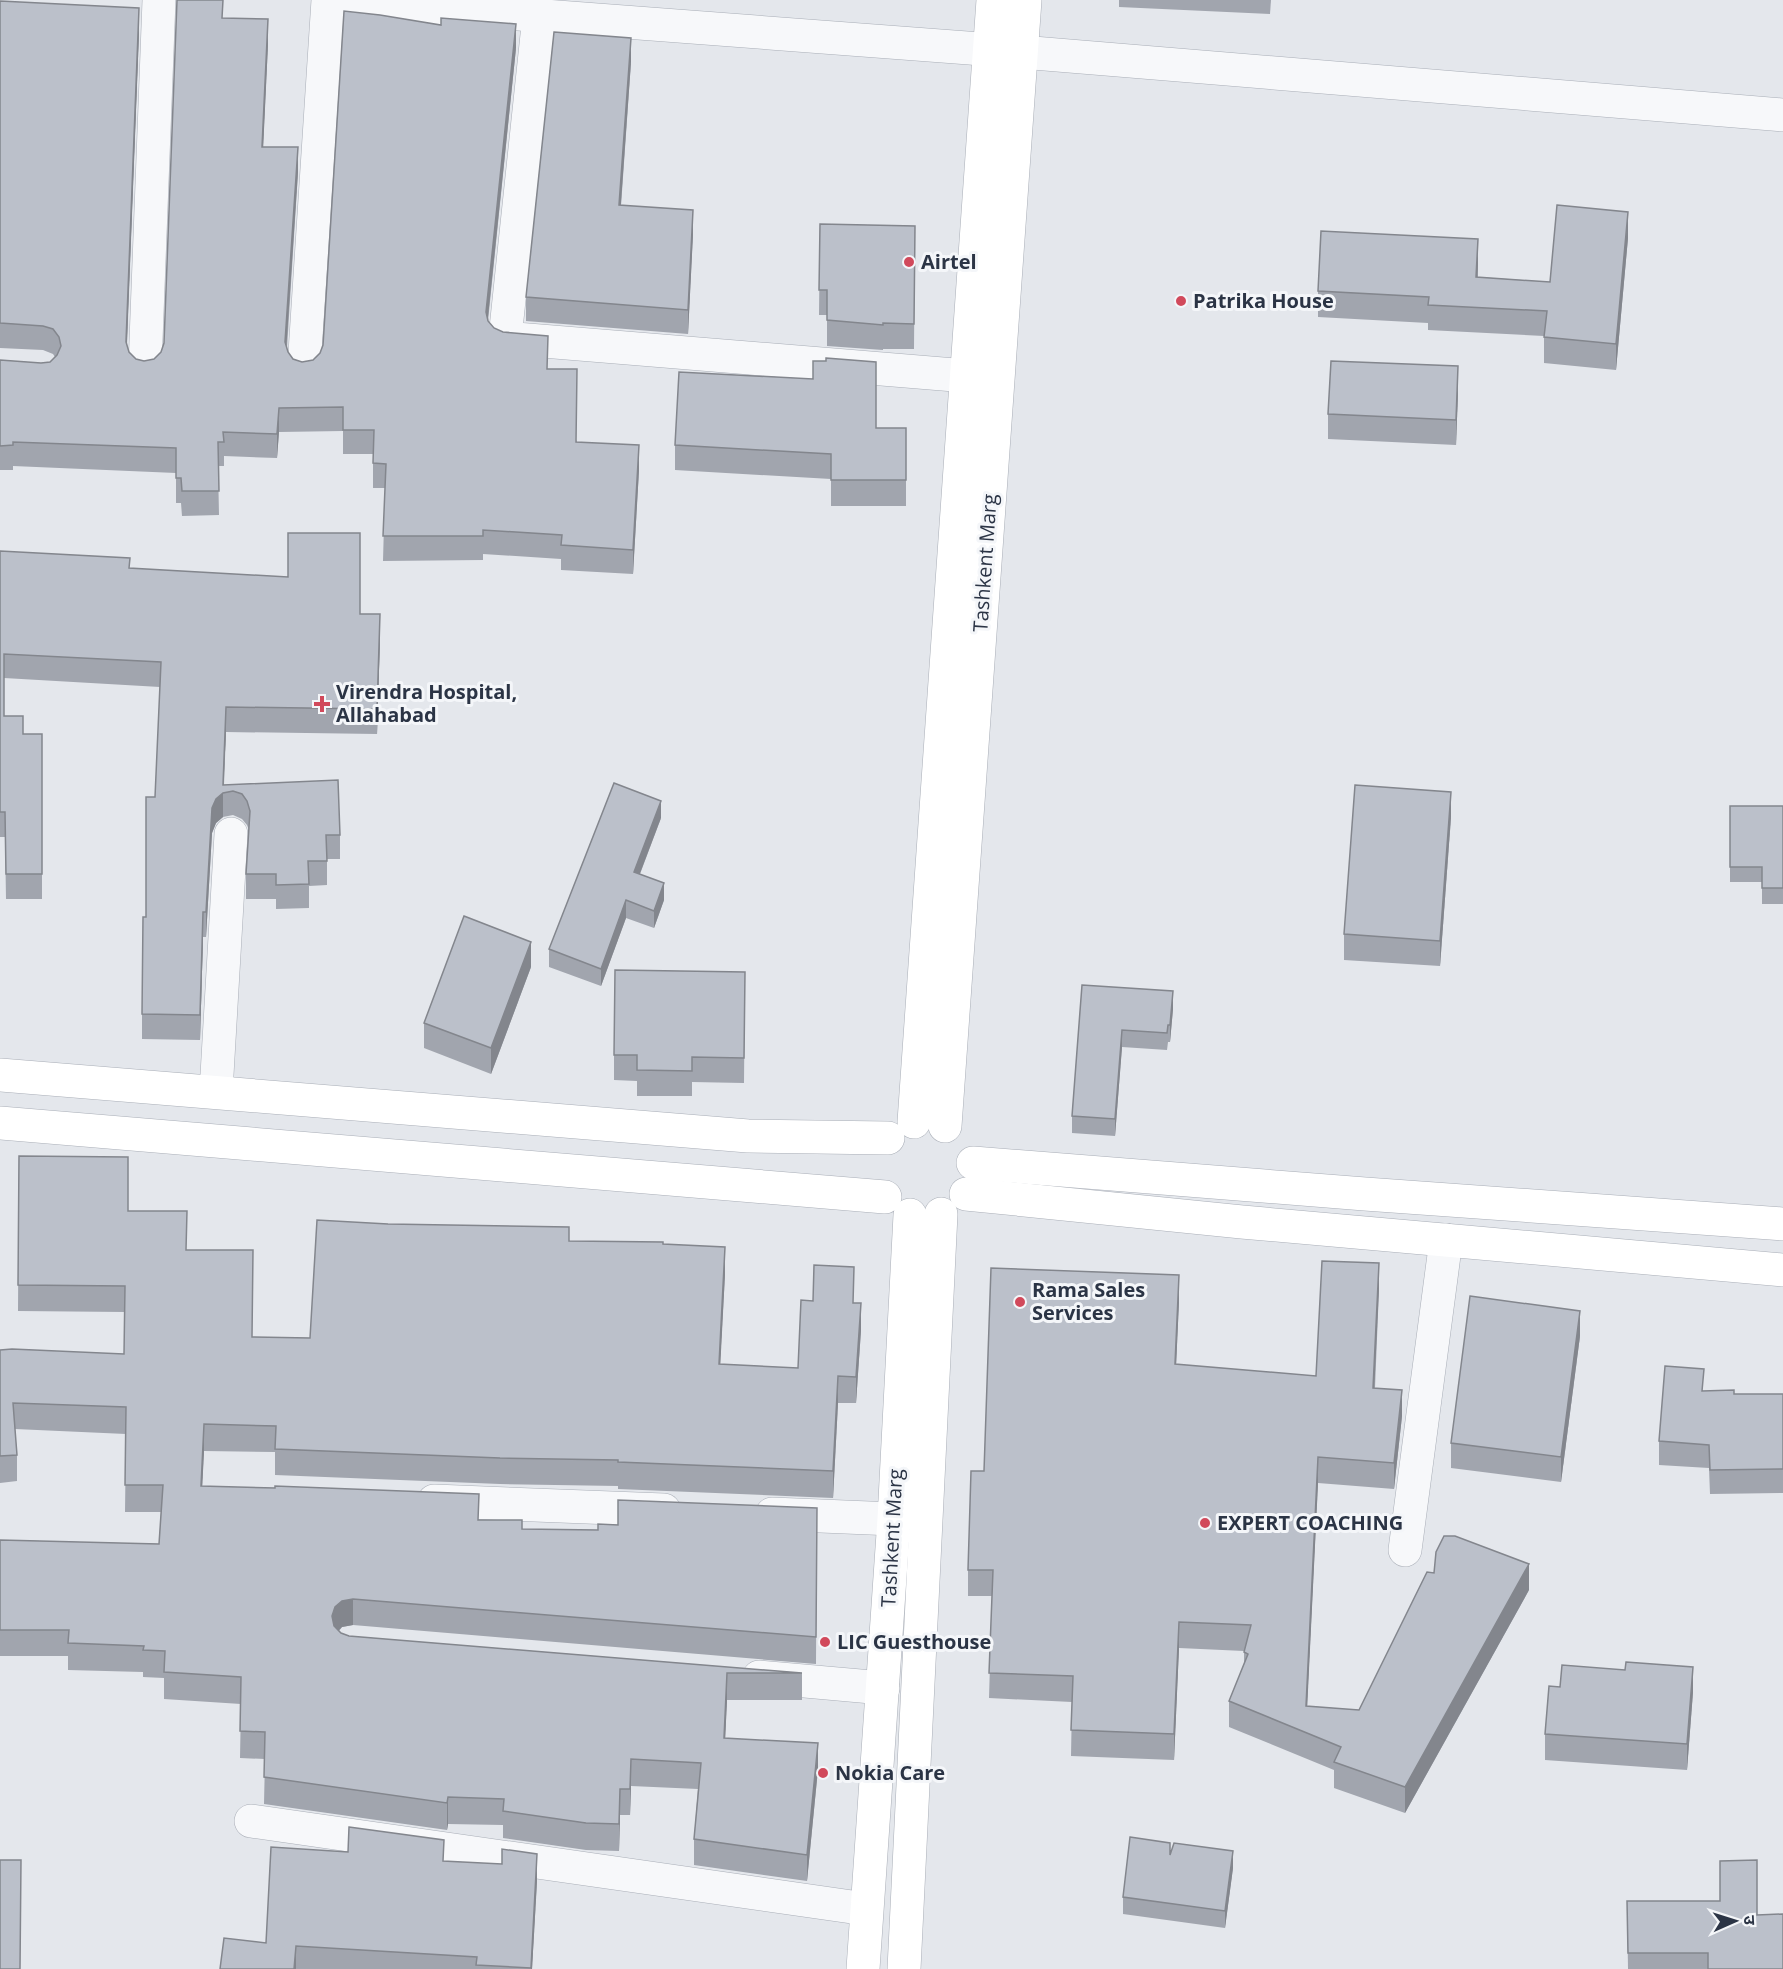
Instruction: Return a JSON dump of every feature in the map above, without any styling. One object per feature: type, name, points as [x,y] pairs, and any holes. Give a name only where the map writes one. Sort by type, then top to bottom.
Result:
[{"type":"street","points":[[145,367],[159,0]]},
{"type":"street","points":[[304,368],[328,0]]},
{"type":"street","points":[[333,0],[1005,51],[1783,115]]},
{"type":"street","name":"Tashkent Marg","points":[[916,1129],[1005,51],[993,0]]},
{"type":"street","name":"Tashkent Marg","points":[[916,1129],[967,376],[1005,51],[1025,0]]},
{"type":"street","points":[[539,16],[505,338],[967,376]]},
{"type":"street","points":[[216,1092],[231,834]]},
{"type":"street","points":[[0,1075],[748,1136],[916,1129],[958,1134],[973,1163],[972,1179],[966,1194],[956,1206],[912,1209],[0,1123]]},
{"type":"street","points":[[912,1209],[878,1183],[876,1167],[880,1152],[916,1129]]},
{"type":"street","points":[[973,1163],[1783,1224]]},
{"type":"street","points":[[966,1194],[1783,1270]]},
{"type":"street","name":"Tashkent Marg","points":[[863,1969],[894,1519],[912,1209]]},
{"type":"street","name":"Tashkent Marg","points":[[903,1969],[912,1209]]},
{"type":"street","points":[[1405,1550],[1446,1240]]},
{"type":"street","points":[[409,1500],[693,1511]]},
{"type":"street","points":[[740,1513],[894,1519]]},
{"type":"street","points":[[729,1675],[883,1688]]},
{"type":"street","points":[[251,1821],[866,1909]]},
{"type":"building","points":[[177,0],[223,0],[222,18],[268,19],[262,147],[298,147],[285,342],[293,359],[302,362],[313,360],[320,353],[323,345],[344,11],[441,25],[441,18],[516,24],[486,312],[488,321],[494,328],[503,332],[548,336],[547,369],[577,369],[576,442],[639,445],[633,550],[561,545],[562,535],[483,530],[483,536],[383,536],[386,464],[373,463],[374,430],[343,430],[343,407],[279,408],[277,434],[223,432],[224,442],[218,442],[219,491],[182,491],[181,478],[176,478],[176,448],[13,442],[13,445],[0,446],[0,360],[50,362],[57,355],[61,346],[59,337],[53,329],[43,326],[0,323],[0,1],[139,8],[126,342],[129,352],[136,359],[144,361],[154,359],[161,352],[164,343]]},
{"type":"building","points":[[554,32],[631,38],[619,205],[693,210],[688,310],[526,297]]},
{"type":"building","points":[[1557,205],[1628,212],[1616,344],[1544,337],[1547,311],[1428,305],[1429,297],[1318,291],[1321,231],[1478,239],[1476,277],[1550,282]]},
{"type":"building","points":[[820,224],[915,226],[914,324],[883,323],[883,325],[827,320],[827,290],[819,290]]},
{"type":"building","points":[[826,358],[876,362],[876,428],[906,428],[906,480],[831,480],[831,454],[675,445],[679,372],[813,379],[813,361],[826,361]]},
{"type":"building","points":[[1331,361],[1458,366],[1456,420],[1328,414]]},
{"type":"building","points":[[288,533],[360,533],[360,614],[380,614],[377,709],[226,707],[223,785],[338,780],[340,835],[326,835],[327,861],[308,861],[309,884],[276,885],[276,874],[246,874],[250,811],[247,801],[242,794],[233,791],[223,793],[216,799],[212,808],[206,912],[203,912],[200,1015],[142,1014],[143,917],[146,917],[146,797],[155,797],[161,662],[4,654],[4,716],[23,716],[23,734],[42,734],[42,874],[6,874],[5,812],[0,812],[0,551],[130,558],[129,568],[288,577]]},
{"type":"building","points":[[614,783],[661,801],[634,872],[664,883],[654,911],[626,900],[601,969],[549,949]]},
{"type":"building","points":[[1355,785],[1451,792],[1440,941],[1344,934]]},
{"type":"building","points":[[1730,806],[1783,806],[1783,888],[1762,888],[1762,867],[1730,867]]},
{"type":"building","points":[[464,916],[531,942],[491,1048],[424,1023]]},
{"type":"building","points":[[615,970],[745,972],[744,1058],[692,1057],[692,1071],[637,1070],[637,1055],[614,1055]]},
{"type":"building","points":[[1082,985],[1173,991],[1170,1025],[1168,1025],[1167,1033],[1122,1030],[1115,1119],[1072,1116]]},
{"type":"building","points":[[19,1156],[128,1157],[128,1211],[187,1211],[186,1250],[253,1250],[252,1337],[310,1338],[317,1220],[388,1224],[569,1227],[569,1241],[663,1242],[663,1244],[725,1247],[719,1364],[798,1368],[801,1300],[813,1301],[814,1265],[854,1267],[853,1303],[861,1303],[856,1377],[838,1376],[833,1471],[618,1462],[618,1460],[275,1449],[276,1426],[204,1424],[201,1486],[275,1488],[275,1486],[479,1494],[478,1520],[522,1520],[522,1529],[598,1530],[598,1524],[618,1525],[618,1500],[817,1508],[816,1637],[353,1599],[342,1601],[335,1607],[332,1616],[334,1626],[341,1633],[349,1636],[802,1673],[727,1673],[724,1738],[818,1743],[807,1855],[694,1839],[701,1763],[631,1759],[630,1789],[620,1789],[619,1824],[586,1823],[503,1811],[504,1799],[448,1797],[447,1803],[264,1777],[265,1732],[240,1731],[241,1677],[164,1672],[165,1651],[143,1650],[144,1646],[68,1643],[69,1630],[0,1630],[0,1540],[159,1544],[163,1485],[125,1485],[126,1407],[13,1403],[17,1455],[0,1456],[0,1350],[124,1354],[125,1286],[18,1285]]},
{"type":"building","points":[[1322,1261],[1379,1263],[1373,1388],[1402,1390],[1394,1463],[1318,1457],[1306,1706],[1359,1710],[1427,1572],[1434,1573],[1436,1552],[1444,1536],[1455,1536],[1529,1564],[1405,1787],[1334,1762],[1341,1747],[1229,1701],[1248,1654],[1244,1652],[1251,1625],[1179,1622],[1174,1734],[1071,1730],[1073,1676],[989,1673],[993,1570],[968,1570],[971,1471],[984,1471],[991,1268],[1179,1275],[1175,1364],[1316,1376]]},
{"type":"building","points":[[1470,1296],[1580,1311],[1561,1457],[1451,1443]]},
{"type":"building","points":[[1665,1366],[1704,1369],[1702,1391],[1734,1390],[1734,1394],[1783,1394],[1783,1469],[1710,1470],[1709,1445],[1659,1441]]},
{"type":"building","points":[[1626,1662],[1693,1667],[1687,1744],[1545,1734],[1549,1686],[1560,1687],[1562,1665],[1625,1670]]},
{"type":"building","points":[[349,1827],[444,1840],[443,1861],[502,1864],[502,1849],[537,1854],[531,1968],[476,1965],[477,1957],[296,1946],[294,1969],[220,1969],[224,1938],[266,1943],[271,1847],[348,1852]]},
{"type":"building","points":[[1130,1837],[1170,1843],[1170,1855],[1174,1843],[1233,1851],[1225,1911],[1123,1897]]},
{"type":"building","points":[[0,1860],[21,1860],[20,1969],[0,1969]]},
{"type":"building","points":[[1757,1860],[1757,1915],[1783,1914],[1783,1969],[1708,1969],[1708,1953],[1628,1953],[1627,1901],[1720,1901],[1720,1861]]},
{"type":"place","name":"Airtel","points":[[909,262]]},
{"type":"place","name":"Patrika House","points":[[1181,301]]},
{"type":"place","name":"Virendra Hospital, Allahabad","points":[[322,704]]},
{"type":"place","name":"Rama Sales Services","points":[[1020,1302]]},
{"type":"place","name":"EXPERT COACHING","points":[[1205,1523]]},
{"type":"place","name":"LIC Guesthouse","points":[[825,1642]]},
{"type":"place","name":"Nokia Care","points":[[823,1773]]}]
